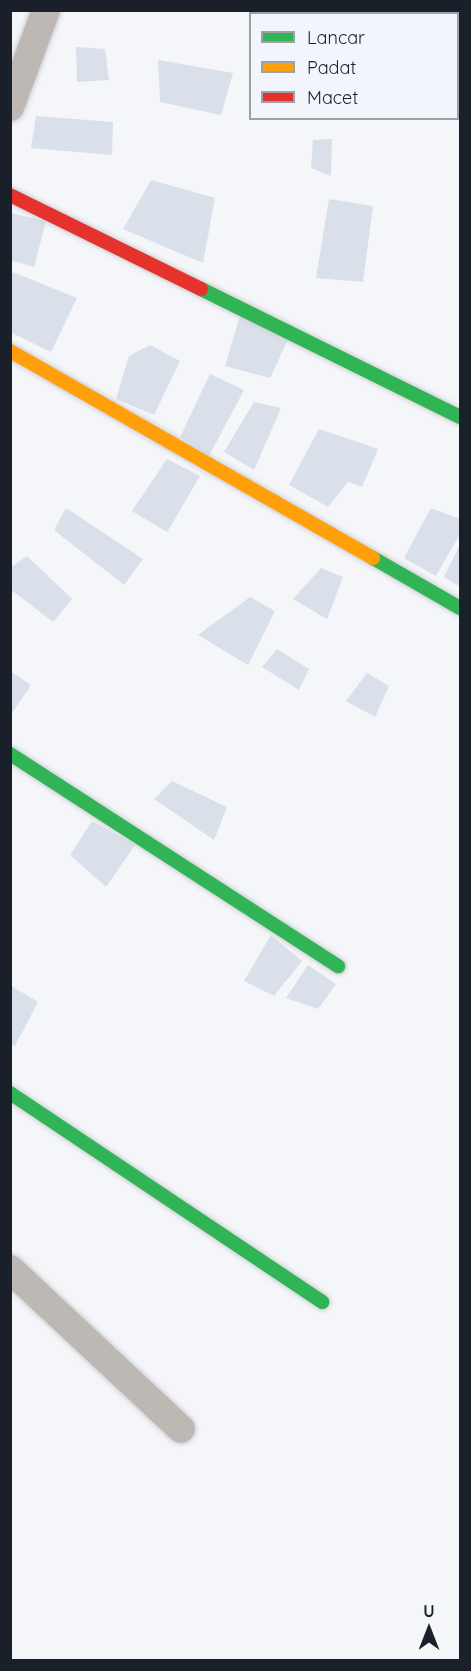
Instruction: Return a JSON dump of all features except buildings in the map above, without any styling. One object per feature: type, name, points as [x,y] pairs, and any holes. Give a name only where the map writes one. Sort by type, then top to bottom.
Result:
[{"type":"street","points":[[10,107],[18,62],[46,10]]},
{"type":"street","points":[[10,195],[460,417]]},
{"type":"street","points":[[10,351],[460,608]]},
{"type":"street","points":[[10,754],[338,966]]},
{"type":"street","points":[[10,1093],[322,1302]]},
{"type":"street","points":[[10,1269],[181,1429]]},
{"type":"traffic: fast","points":[[201,289],[460,417]]},
{"type":"traffic: fast","points":[[373,558],[460,608]]},
{"type":"traffic: fast","points":[[10,754],[338,966]]},
{"type":"traffic: fast","points":[[10,1093],[322,1302]]},
{"type":"traffic: slow","points":[[10,351],[373,558]]},
{"type":"traffic: jam","points":[[10,195],[201,289]]}]
